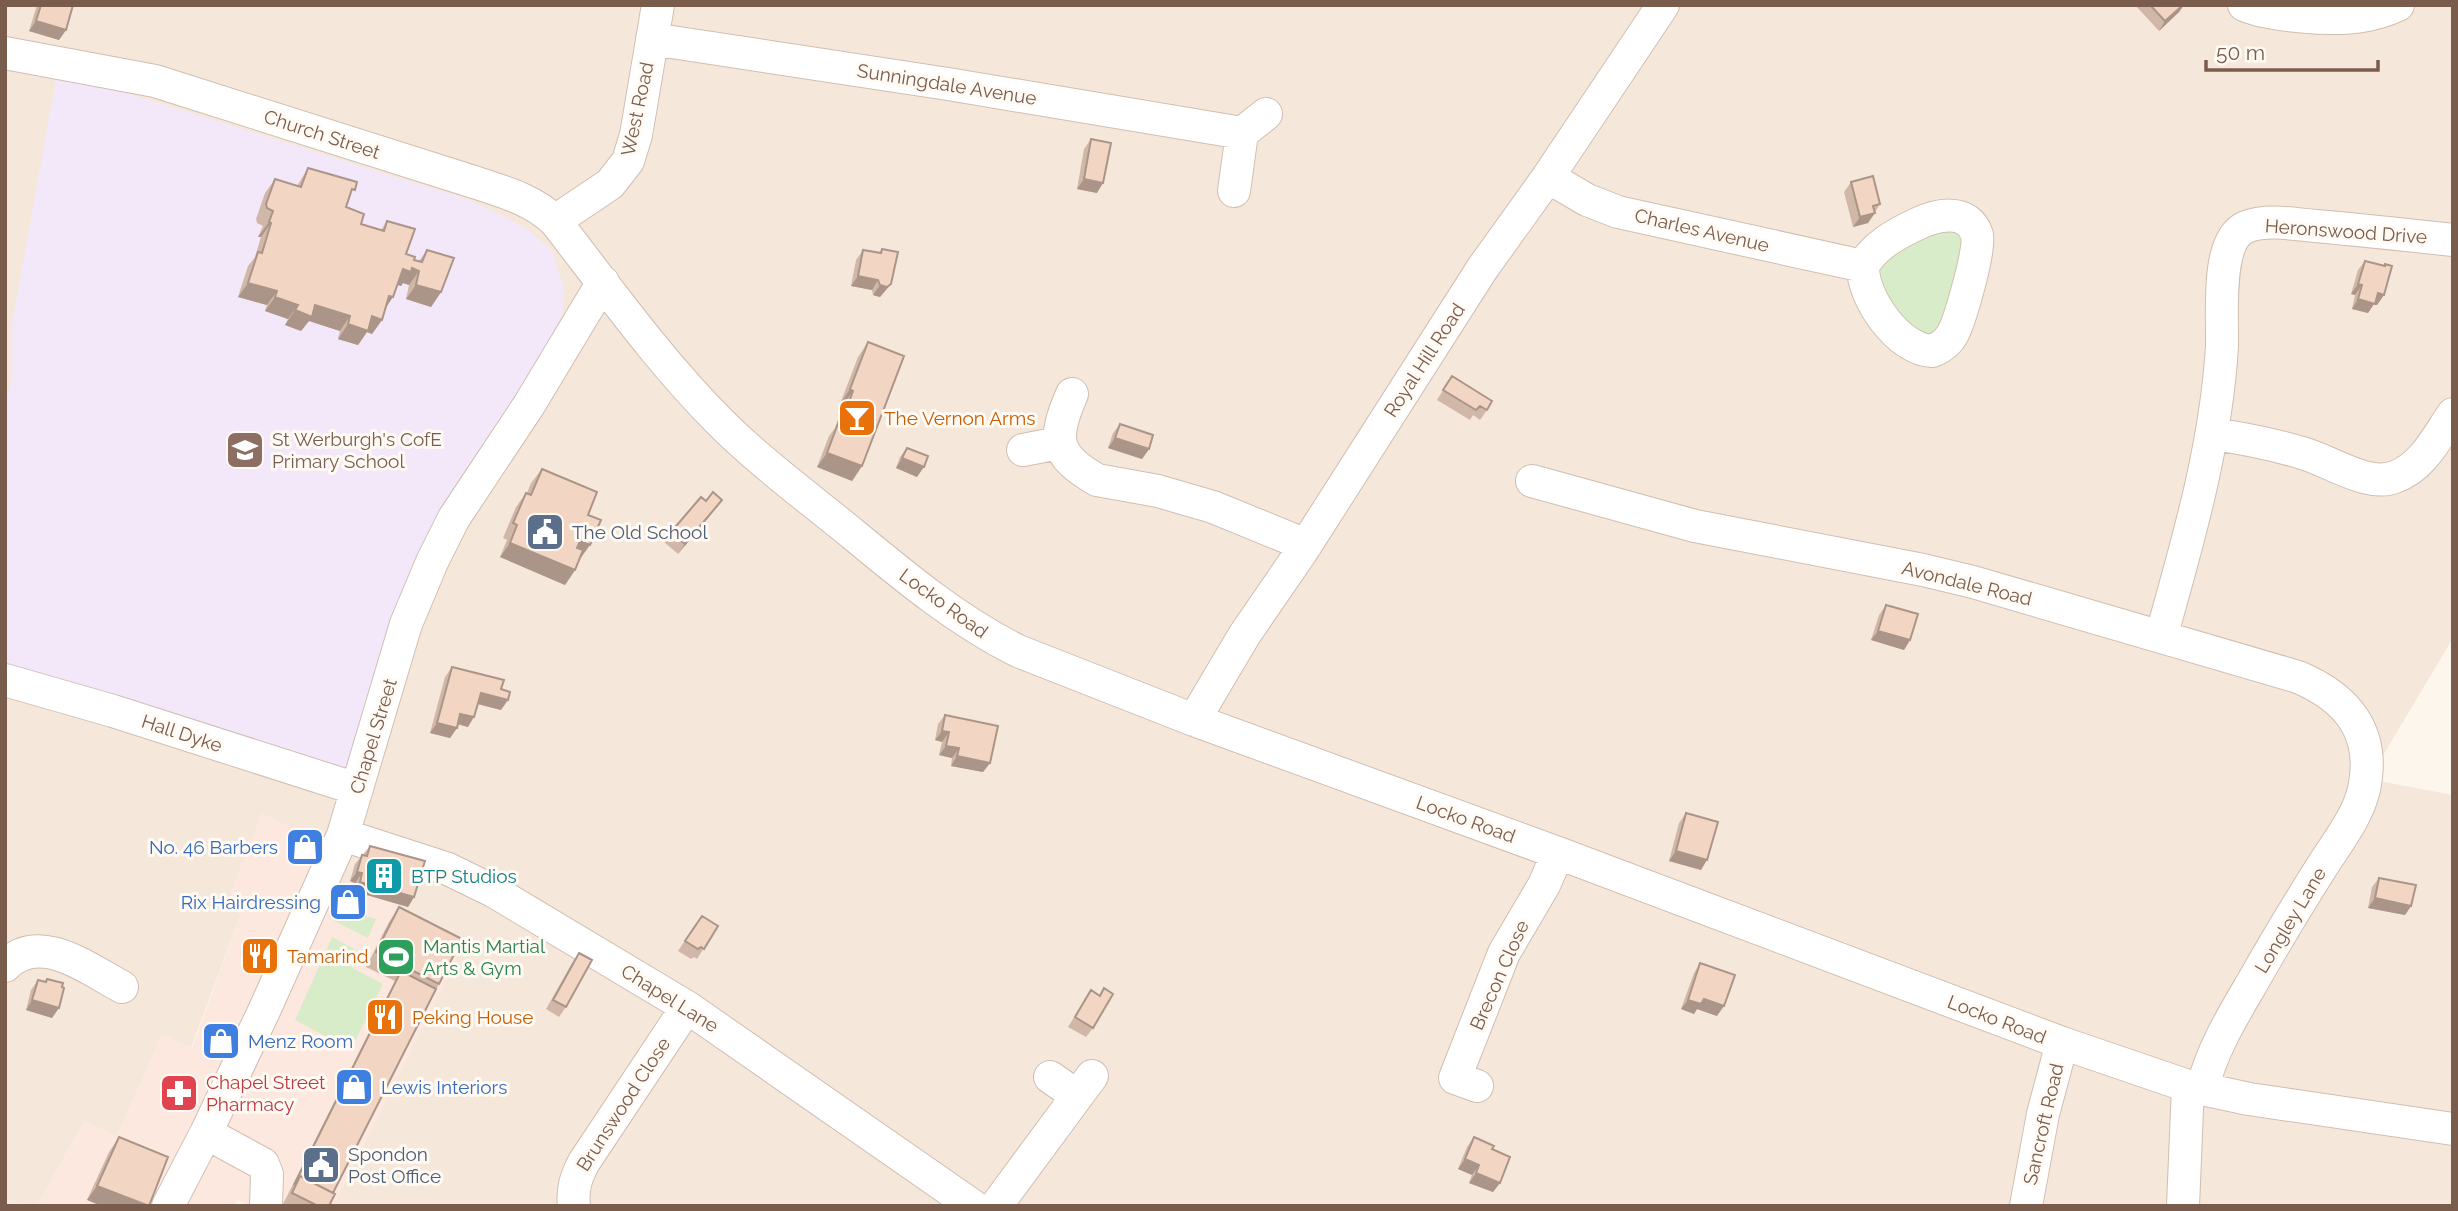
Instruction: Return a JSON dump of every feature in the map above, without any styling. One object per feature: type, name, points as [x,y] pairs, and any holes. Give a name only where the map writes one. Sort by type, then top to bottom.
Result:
[{"type":"street","name":"West Road","points":[[555,221],[610,184],[628,162],[636,135],[658,5]]},
{"type":"street","name":"Royal Hill Road","points":[[1194,720],[1245,634],[1306,545],[1482,269],[1548,177],[1662,5]]},
{"type":"street","points":[[2244,5],[2267,12],[2340,18],[2363,16],[2398,5]]},
{"type":"street","name":"Sunningdale Avenue","points":[[652,39],[948,84],[1254,124],[1234,191]]},
{"type":"street","name":"Church Street","points":[[5,53],[155,80],[512,195],[541,209],[555,221],[603,282]]},
{"type":"street","name":"Charles Avenue","points":[[1548,177],[1587,200],[1618,212],[1863,266]]},
{"type":"street","name":"Heronswood Drive","points":[[2161,637],[2196,510],[2211,434],[2220,368],[2223,269],[2230,242],[2239,231],[2254,225],[2287,224],[2453,240]]},
{"type":"street","name":"Locko Road","points":[[603,282],[672,370],[721,424],[873,551],[958,616],[1018,651],[1194,720],[1558,853],[2062,1043],[2195,1087],[2249,1100],[2453,1129]]},
{"type":"street","name":"Chapel Street","points":[[168,1206],[206,1133],[343,835],[405,624],[436,552],[454,518],[529,405],[603,282]]},
{"type":"street","points":[[1072,394],[1064,414],[1059,443],[1072,462],[1097,480],[1158,491],[1213,507],[1306,545]]},
{"type":"street","points":[[2211,434],[2281,447],[2323,459],[2362,477],[2386,479],[2395,477],[2419,462],[2453,414]]},
{"type":"street","points":[[1023,450],[1059,443]]},
{"type":"street","name":"Avondale Road","points":[[1532,481],[1695,526],[1973,582],[2298,677],[2321,688],[2340,702],[2360,730],[2366,749]]},
{"type":"street","name":"Hall Dyke","points":[[5,680],[113,711],[357,789]]},
{"type":"street","name":"Longley Lane","points":[[2183,1206],[2195,1087],[2234,1014],[2359,804],[2365,782],[2366,749]]},
{"type":"street","name":"Chapel Lane","points":[[343,835],[424,860],[465,876],[495,892],[687,1007],[974,1206]]},
{"type":"street","name":"Brecon Close","points":[[1477,1086],[1455,1078],[1504,953],[1544,885],[1558,853]]},
{"type":"street","points":[[5,967],[26,952],[47,950],[122,987]]},
{"type":"street","name":"Brunswood Close","points":[[574,1206],[573,1189],[584,1162],[687,1007]]},
{"type":"street","name":"Sancroft Road","points":[[2026,1206],[2043,1114],[2062,1043]]},
{"type":"street","points":[[996,1206],[1084,1086],[1049,1077]]},
{"type":"street","points":[[206,1133],[263,1164],[268,1181],[266,1206]]},
{"type":"shaded area","points":[[5,5],[2453,5],[2453,638],[2369,779],[2453,795],[2453,1206],[333,1206],[459,953],[392,919],[394,903],[305,878],[225,907],[241,914],[191,1048],[162,1035],[117,1136],[84,1122],[37,1206],[5,1200]]},
{"type":"shaded area","name":"St Werburgh's CofE Primary School","points":[[56,79],[104,86],[470,200],[526,228],[552,251],[564,288],[563,312],[344,780],[5,671],[5,412],[12,376],[12,324]]},
{"type":"shaded area","points":[[262,813],[322,843],[305,878],[395,903],[392,919],[460,952],[333,1206],[250,1206],[238,1200],[234,1206],[37,1206],[84,1122],[117,1136],[162,1034],[192,1048],[241,914],[225,907]]},
{"type":"shaded area","points":[[5,1200],[37,1206],[5,1206]]},
{"type":"green space","points":[[1938,224],[1964,236],[1951,316],[1930,342],[1891,311],[1876,271],[1878,266]]},
{"type":"green space","points":[[339,908],[376,919],[368,938],[334,921]]},
{"type":"green space","points":[[332,937],[358,951],[351,967],[383,984],[351,1050],[295,1020]]},
{"type":"building","points":[[41,5],[73,5],[66,30],[36,21]]},
{"type":"building","points":[[2150,5],[2183,5],[2165,21]]},
{"type":"building","points":[[1091,139],[1111,143],[1103,183],[1084,179]]},
{"type":"building","points":[[308,168],[357,182],[346,207],[364,214],[361,224],[384,231],[387,221],[415,229],[406,254],[415,257],[414,260],[422,262],[427,250],[454,258],[441,292],[416,285],[419,271],[412,268],[411,272],[403,269],[393,297],[389,296],[382,320],[372,316],[368,331],[348,324],[350,316],[315,305],[312,317],[295,310],[298,305],[275,297],[277,291],[248,283],[258,252],[262,253],[271,223],[269,222],[273,211],[267,208],[266,204],[275,179],[301,187]]},
{"type":"building","points":[[1873,176],[1880,204],[1873,206],[1875,213],[1860,217],[1851,182]]},
{"type":"building","points":[[882,249],[898,252],[891,284],[887,287],[880,285],[878,280],[858,276],[863,250],[881,253]]},
{"type":"building","points":[[2365,261],[2392,266],[2384,295],[2378,293],[2375,304],[2358,299],[2362,285],[2358,284]]},
{"type":"building","name":"The Vernon Arms","points":[[868,342],[904,356],[862,466],[827,453],[839,421],[846,424],[848,418],[844,416],[853,391],[850,389]]},
{"type":"building","points":[[1452,376],[1492,401],[1487,410],[1480,406],[1476,410],[1443,390]]},
{"type":"building","points":[[1120,424],[1153,435],[1149,449],[1115,438]]},
{"type":"building","points":[[907,448],[928,456],[924,467],[902,458]]},
{"type":"building","name":"The Old School","points":[[542,469],[597,492],[588,515],[601,520],[590,545],[580,541],[577,548],[583,550],[575,570],[510,543],[517,525],[513,523],[526,493],[531,495]]},
{"type":"building","points":[[713,492],[722,500],[685,544],[671,532],[701,497],[706,501]]},
{"type":"building","points":[[1886,605],[1918,614],[1910,640],[1878,631]]},
{"type":"building","points":[[452,667],[504,680],[501,689],[510,692],[508,700],[481,693],[474,717],[460,714],[457,728],[437,723]]},
{"type":"building","points":[[945,715],[998,726],[990,763],[957,756],[959,748],[946,746],[949,732],[942,731]]},
{"type":"building","points":[[1686,813],[1718,822],[1707,860],[1676,851]]},
{"type":"building","name":"BTP Studios","points":[[370,846],[425,861],[414,897],[360,882],[362,873],[357,872],[362,855],[367,856]]},
{"type":"building","points":[[2379,878],[2416,885],[2411,906],[2375,898]]},
{"type":"building","points":[[399,907],[462,939],[439,984],[376,952]]},
{"type":"building","points":[[702,916],[718,926],[704,949],[698,949],[685,941]]},
{"type":"building","points":[[579,953],[592,960],[566,1007],[553,1000]]},
{"type":"building","points":[[1700,963],[1735,975],[1724,1006],[1704,999],[1701,1004],[1688,1000]]},
{"type":"building","points":[[401,971],[436,989],[333,1193],[300,1176],[294,1185]]},
{"type":"building","points":[[47,979],[63,983],[59,1008],[32,1000],[38,980],[46,982]]},
{"type":"building","points":[[1104,988],[1113,994],[1093,1028],[1075,1017],[1091,990],[1100,996]]},
{"type":"building","points":[[119,1137],[168,1157],[149,1206],[97,1186]]},
{"type":"building","points":[[1474,1137],[1510,1157],[1500,1183],[1476,1173],[1479,1165],[1465,1159]]},
{"type":"building","points":[[300,1176],[335,1194],[329,1206],[318,1206],[292,1193]]},
{"type":"place","name":"The Vernon Arms","points":[[857,418]]},
{"type":"place","name":"St Werburgh's CofE Primary School","points":[[245,450]]},
{"type":"place","name":"The Old School","points":[[545,532]]},
{"type":"place","name":"No. 46 Barbers","points":[[305,847]]},
{"type":"place","name":"BTP Studios","points":[[384,876]]},
{"type":"place","name":"Rix Hairdressing","points":[[348,902]]},
{"type":"place","name":"Tamarind","points":[[260,956]]},
{"type":"place","name":"Mantis Martial Arts & Gym","points":[[396,957]]},
{"type":"place","name":"Peking House","points":[[385,1017]]},
{"type":"place","name":"Menz Room","points":[[221,1041]]},
{"type":"place","name":"Lewis Interiors","points":[[354,1087]]},
{"type":"place","name":"Chapel Street Pharmacy","points":[[179,1093]]},
{"type":"place","name":"Spondon Post Office","points":[[321,1165]]}]
